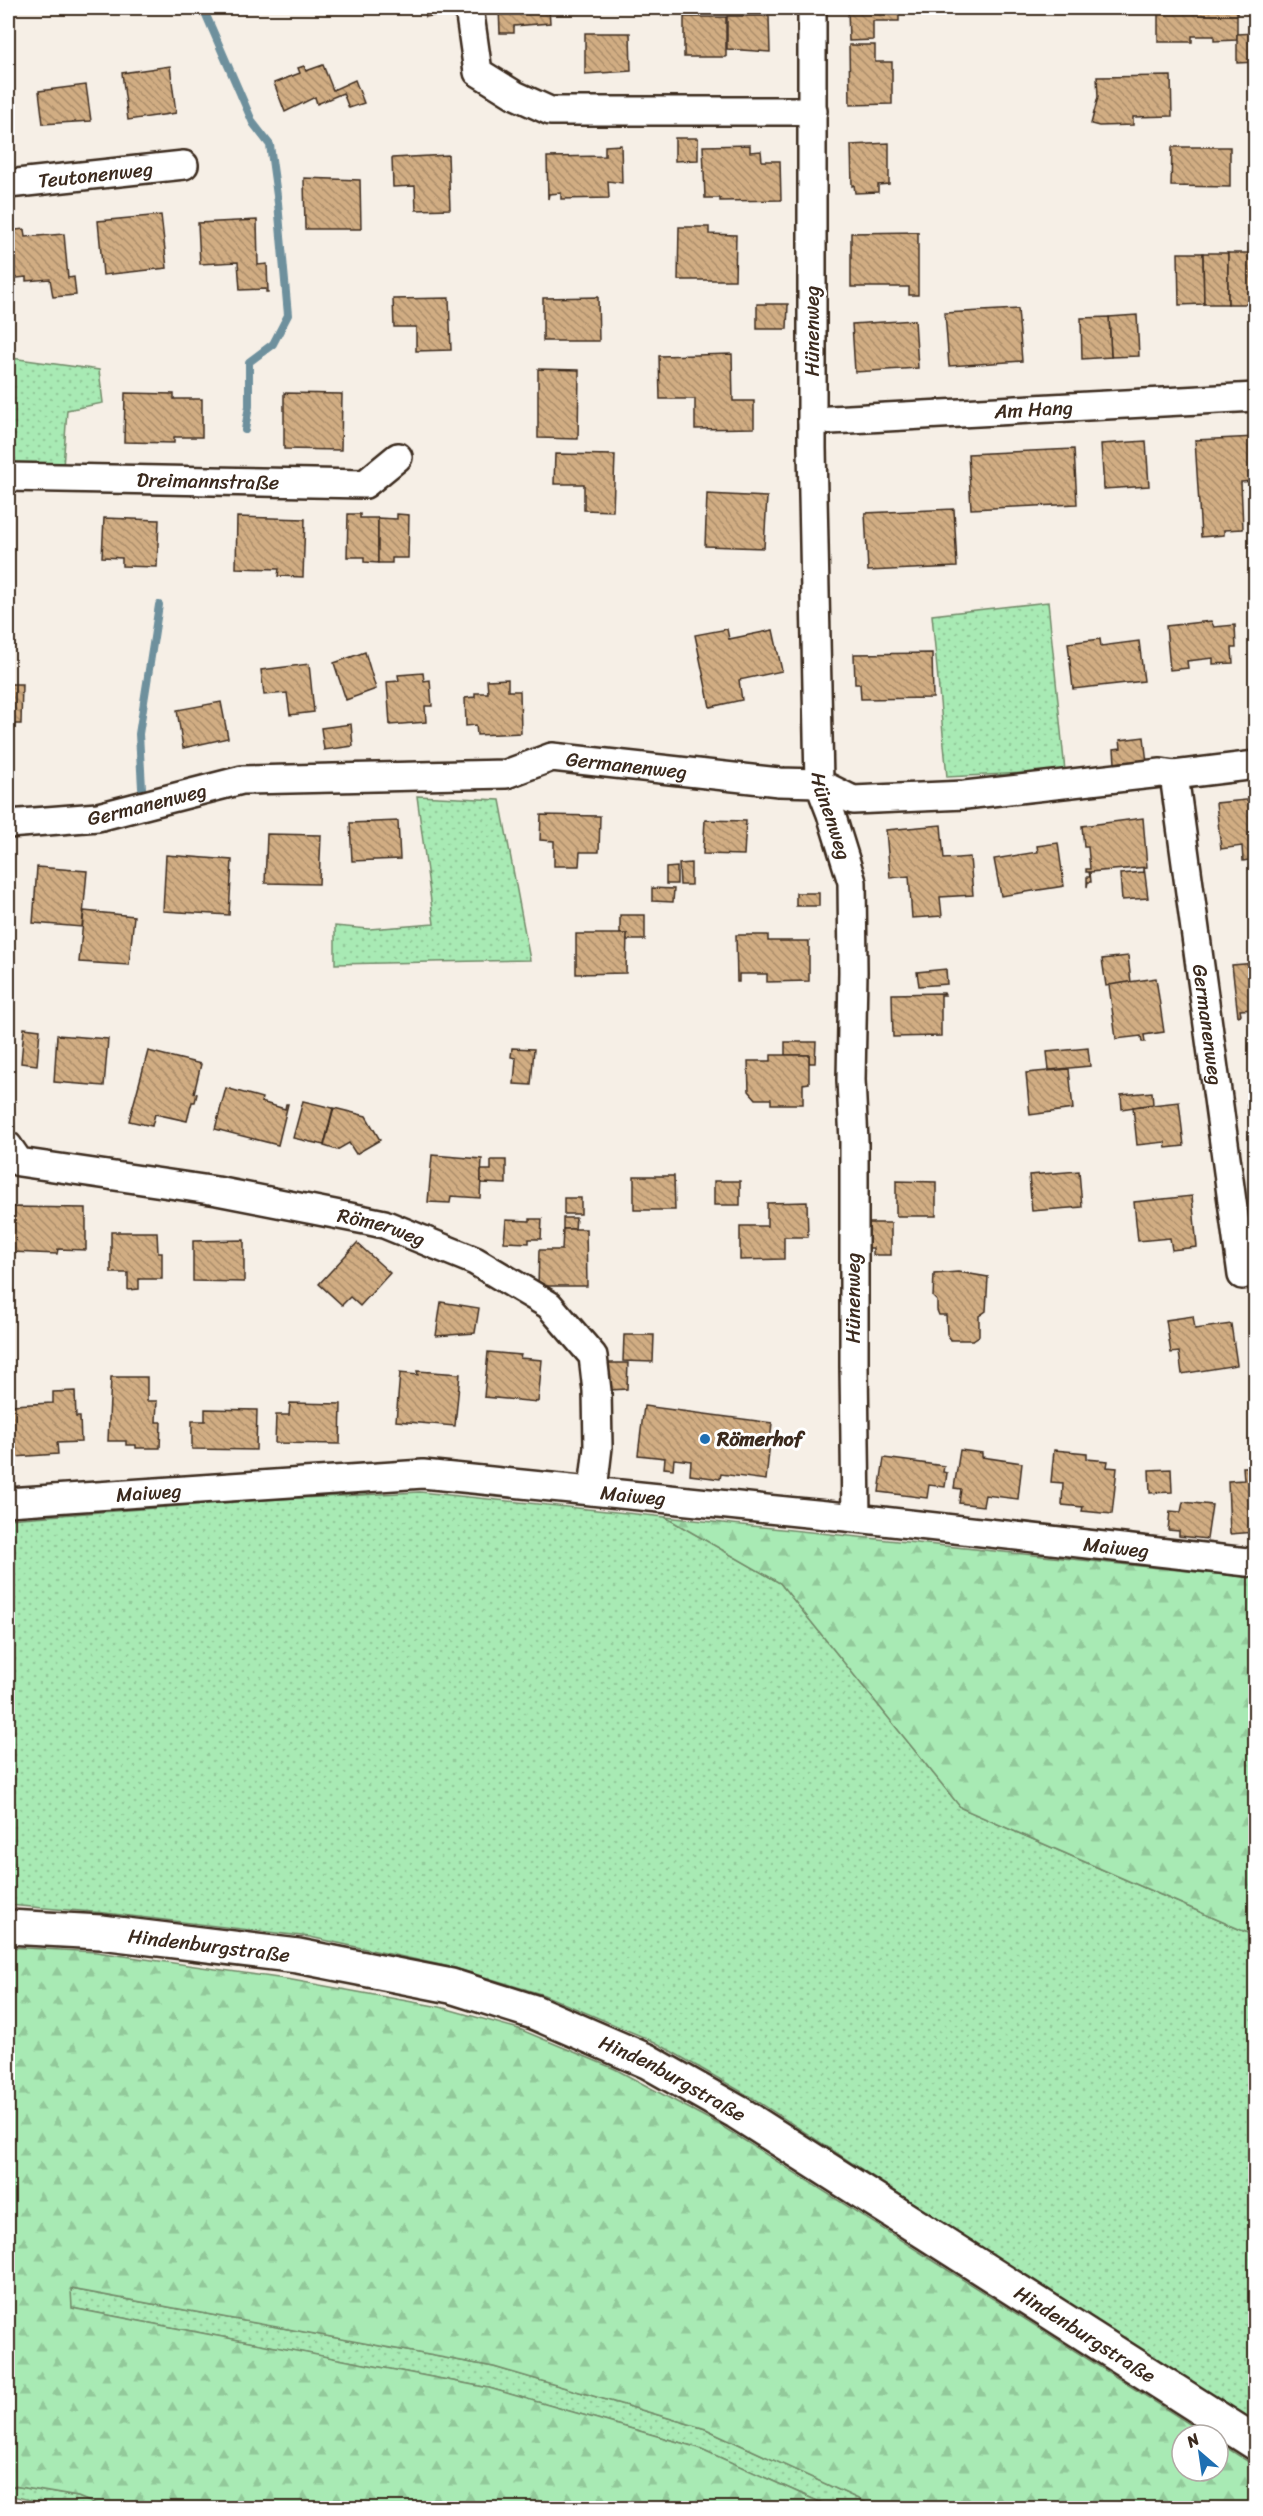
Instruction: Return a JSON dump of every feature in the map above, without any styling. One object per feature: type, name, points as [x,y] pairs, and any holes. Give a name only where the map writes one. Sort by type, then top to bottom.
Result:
[{"type":"main road","name":"Hindenburgstraße","points":[[8,1927],[101,1932],[298,1956],[451,1986],[534,2012],[647,2061],[737,2112],[1256,2443]]},
{"type":"street","points":[[470,8],[478,72],[515,95],[550,111],[813,111]]},
{"type":"street","name":"Hünenweg","points":[[812,8],[812,421],[819,783],[852,882],[851,1080],[854,1142],[856,1518]]},
{"type":"street","name":"Teutonenweg","points":[[8,184],[184,165]]},
{"type":"street","name":"Am Hang","points":[[812,421],[1256,398]]},
{"type":"street","name":"Dreimannstraße","points":[[8,477],[365,484],[398,457]]},
{"type":"street","name":"Germanenweg","points":[[8,824],[98,817],[242,780],[506,774],[552,757],[779,782],[819,783],[852,800],[965,795],[1256,765]]},
{"type":"street","name":"Germanenweg","points":[[1174,775],[1242,1275]]},
{"type":"street","name":"Römerweg","points":[[8,1146],[19,1162],[218,1191],[384,1224],[475,1261],[549,1305],[593,1356],[597,1391],[598,1436],[593,1490]]},
{"type":"street","name":"Maiweg","points":[[8,1502],[423,1474],[856,1518],[1256,1563]]},
{"type":"green space","points":[[11,358],[99,370],[103,403],[67,410],[63,468],[8,465],[8,379]]},
{"type":"green space","points":[[1048,602],[1065,771],[947,777],[932,615]]},
{"type":"green space","points":[[417,796],[500,800],[530,960],[335,964],[335,926],[369,929],[434,924]]},
{"type":"green space","points":[[420,1492],[665,1517],[780,1583],[961,1808],[1255,1936],[1255,2426],[754,2099],[655,2042],[544,1995],[455,1968],[310,1937],[105,1913],[8,1905],[8,1519],[261,1500]]},
{"type":"green space","points":[[665,1517],[1255,1578],[1255,1936],[961,1808],[780,1583]]},
{"type":"green space","points":[[8,1947],[96,1952],[292,1980],[440,2007],[519,2029],[615,2069],[720,2125],[1188,2423],[1170,2423],[1170,2483],[1230,2483],[1230,2450],[1255,2466],[1255,2508],[878,2508],[706,2429],[494,2367],[71,2289],[72,2308],[489,2388],[699,2448],[833,2508],[105,2508],[78,2497],[8,2485]]},
{"type":"green space","points":[[71,2289],[494,2367],[706,2429],[878,2508],[833,2508],[699,2448],[489,2388],[71,2308]]},
{"type":"green space","points":[[8,2485],[78,2497],[105,2508],[64,2508],[8,2495]]},
{"type":"building","points":[[424,8],[442,8],[444,14],[426,17]]},
{"type":"building","points":[[499,8],[549,8],[550,23],[514,26],[514,33],[500,33]]},
{"type":"building","points":[[848,8],[899,8],[899,21],[873,21],[873,40],[849,41]]},
{"type":"building","points":[[1158,8],[1237,8],[1237,40],[1214,41],[1214,36],[1192,36],[1192,42],[1158,42]]},
{"type":"building","points":[[727,16],[769,16],[770,52],[727,49]]},
{"type":"building","points":[[684,17],[726,17],[726,57],[684,57]]},
{"type":"building","points":[[585,33],[630,33],[631,71],[585,74]]},
{"type":"building","points":[[1256,33],[1256,62],[1237,63],[1237,34]]},
{"type":"building","points":[[849,45],[875,45],[875,62],[892,62],[892,104],[850,105]]},
{"type":"building","points":[[323,65],[333,90],[355,80],[364,103],[349,108],[343,93],[317,104],[315,97],[285,112],[274,83],[300,73],[298,68],[304,66],[306,71]]},
{"type":"building","points":[[170,66],[176,113],[128,120],[122,73]]},
{"type":"building","points":[[1171,76],[1172,116],[1133,117],[1133,125],[1099,126],[1091,124],[1098,97],[1097,77]]},
{"type":"building","points":[[86,85],[91,121],[43,124],[39,91]]},
{"type":"building","points":[[675,138],[698,138],[698,160],[675,161]]},
{"type":"building","points":[[889,143],[889,184],[878,185],[878,192],[855,193],[854,185],[852,186],[851,145]]},
{"type":"building","points":[[621,145],[622,183],[608,181],[609,198],[561,199],[561,193],[549,194],[548,199],[547,157],[605,156],[605,146]]},
{"type":"building","points":[[750,145],[750,152],[761,151],[762,161],[780,161],[781,200],[720,201],[720,198],[705,198],[703,146]]},
{"type":"building","points":[[1172,147],[1230,147],[1230,187],[1171,186]]},
{"type":"building","points":[[448,155],[450,209],[416,210],[415,186],[393,187],[392,158]]},
{"type":"building","points":[[304,178],[360,180],[361,229],[305,229]]},
{"type":"building","points":[[161,215],[167,268],[103,275],[98,221]]},
{"type":"building","points":[[257,220],[258,265],[267,264],[268,292],[266,289],[240,290],[238,262],[200,264],[198,223]]},
{"type":"building","points":[[679,227],[709,227],[709,234],[736,235],[735,280],[678,280]]},
{"type":"building","points":[[24,229],[25,237],[64,234],[68,278],[74,277],[76,295],[53,297],[50,279],[26,281],[26,277],[8,279],[8,231]]},
{"type":"building","points":[[918,232],[918,295],[909,295],[909,287],[851,287],[851,233]]},
{"type":"building","points":[[1178,253],[1203,253],[1204,304],[1179,305]]},
{"type":"building","points":[[1203,253],[1228,253],[1228,304],[1204,304]]},
{"type":"building","points":[[1228,253],[1252,253],[1252,304],[1228,304]]},
{"type":"building","points":[[1252,253],[1256,253],[1256,304],[1252,304]]},
{"type":"building","points":[[598,297],[599,341],[543,341],[543,298]]},
{"type":"building","points":[[449,298],[451,350],[416,351],[416,327],[394,327],[393,299]]},
{"type":"building","points":[[757,304],[788,304],[787,329],[757,329]]},
{"type":"building","points":[[1018,309],[1022,361],[949,366],[945,313]]},
{"type":"building","points":[[1137,315],[1139,356],[1111,357],[1109,317]]},
{"type":"building","points":[[1109,317],[1111,357],[1082,359],[1081,318]]},
{"type":"building","points":[[915,320],[918,368],[855,372],[852,324]]},
{"type":"building","points":[[732,354],[733,401],[754,401],[754,428],[695,429],[695,399],[660,399],[659,356]]},
{"type":"building","points":[[538,369],[579,370],[578,439],[538,438]]},
{"type":"building","points":[[125,393],[174,394],[174,399],[202,399],[202,437],[174,437],[174,443],[124,442]]},
{"type":"building","points":[[284,393],[342,394],[341,450],[284,449]]},
{"type":"building","points":[[1256,437],[1256,481],[1241,482],[1243,529],[1224,530],[1224,535],[1201,537],[1195,440]]},
{"type":"building","points":[[1146,441],[1149,486],[1104,489],[1101,444]]},
{"type":"building","points":[[1074,449],[1077,504],[971,509],[968,454]]},
{"type":"building","points":[[555,454],[615,455],[613,511],[584,510],[584,484],[554,484]]},
{"type":"building","points":[[707,494],[767,497],[764,548],[705,546]]},
{"type":"building","points":[[954,509],[957,567],[868,571],[865,513]]},
{"type":"building","points":[[348,514],[360,514],[360,518],[378,518],[378,563],[364,562],[364,557],[347,557]]},
{"type":"building","points":[[397,514],[409,515],[408,558],[392,558],[392,563],[378,563],[378,518],[397,519]]},
{"type":"building","points":[[237,517],[305,519],[303,577],[278,576],[279,569],[236,568]]},
{"type":"building","points":[[104,518],[159,520],[157,567],[122,566],[122,558],[102,557]]},
{"type":"building","points":[[1211,621],[1214,627],[1235,625],[1236,648],[1232,648],[1233,663],[1213,664],[1213,658],[1187,661],[1188,668],[1170,670],[1166,626]]},
{"type":"building","points":[[727,629],[729,639],[773,630],[782,671],[739,680],[742,700],[710,707],[695,635]]},
{"type":"building","points":[[1100,639],[1101,646],[1139,641],[1144,681],[1073,689],[1068,643]]},
{"type":"building","points":[[365,652],[376,689],[346,700],[334,663]]},
{"type":"building","points":[[932,653],[933,698],[861,699],[860,684],[855,684],[854,654]]},
{"type":"building","points":[[309,664],[314,712],[290,715],[287,693],[264,695],[261,670]]},
{"type":"building","points":[[423,673],[424,681],[430,680],[432,706],[425,706],[426,722],[390,725],[387,682],[399,681],[398,675]]},
{"type":"building","points":[[508,679],[508,691],[520,691],[521,733],[477,735],[476,725],[466,726],[465,698],[475,697],[475,693],[488,693],[487,680]]},
{"type":"building","points":[[8,684],[22,684],[21,724],[8,724]]},
{"type":"building","points":[[221,702],[228,738],[183,748],[177,710]]},
{"type":"building","points":[[351,724],[353,746],[324,750],[321,728]]},
{"type":"building","points":[[1144,737],[1147,763],[1123,766],[1123,762],[1115,763],[1114,749],[1121,748],[1120,740]]},
{"type":"building","points":[[1256,799],[1256,859],[1243,861],[1242,846],[1221,849],[1216,803]]},
{"type":"building","points":[[541,815],[600,816],[599,852],[580,852],[579,866],[554,866],[554,841],[540,840]]},
{"type":"building","points":[[1143,818],[1147,867],[1090,872],[1091,882],[1088,882],[1087,887],[1087,877],[1090,877],[1086,869],[1090,869],[1088,847],[1084,847],[1082,826]]},
{"type":"building","points":[[705,820],[746,821],[744,855],[703,854]]},
{"type":"building","points":[[398,821],[400,859],[352,861],[350,823]]},
{"type":"building","points":[[941,825],[944,859],[970,857],[973,895],[940,897],[942,916],[912,918],[909,876],[890,878],[886,830]]},
{"type":"building","points":[[267,834],[321,835],[319,884],[265,883]]},
{"type":"building","points":[[1058,843],[1064,886],[1001,896],[994,859],[1038,852],[1037,846]]},
{"type":"building","points":[[166,855],[232,860],[229,915],[163,911]]},
{"type":"building","points":[[691,863],[691,885],[680,885],[679,864]]},
{"type":"building","points":[[37,867],[87,871],[82,927],[33,923]]},
{"type":"building","points":[[677,867],[677,884],[666,884],[666,868]]},
{"type":"building","points":[[1144,867],[1148,898],[1122,900],[1120,874],[1144,872]]},
{"type":"building","points":[[652,888],[674,889],[673,902],[652,901]]},
{"type":"building","points":[[796,893],[819,893],[819,906],[796,906]]},
{"type":"building","points":[[84,911],[134,916],[129,965],[79,962]]},
{"type":"building","points":[[620,915],[645,915],[645,940],[626,940],[627,934],[620,934]]},
{"type":"building","points":[[576,934],[627,934],[626,973],[576,974]]},
{"type":"building","points":[[736,935],[768,935],[768,941],[809,941],[809,981],[767,982],[767,974],[739,974],[739,982],[737,982]]},
{"type":"building","points":[[1128,956],[1131,982],[1106,986],[1102,959]]},
{"type":"building","points":[[1256,963],[1256,1009],[1240,1010],[1241,1015],[1238,1016],[1232,965]]},
{"type":"building","points":[[946,969],[947,984],[919,986],[917,972]]},
{"type":"building","points":[[1156,978],[1164,1032],[1144,1035],[1145,1042],[1142,1042],[1141,1036],[1116,1039],[1109,985]]},
{"type":"building","points":[[944,993],[945,995],[941,995],[941,1036],[893,1037],[892,994]]},
{"type":"building","points":[[24,1028],[40,1030],[37,1065],[21,1063]]},
{"type":"building","points":[[57,1035],[108,1039],[104,1086],[54,1082]]},
{"type":"building","points":[[785,1042],[816,1042],[815,1063],[809,1063],[809,1055],[785,1055]]},
{"type":"building","points":[[512,1048],[534,1049],[531,1085],[514,1084],[516,1058],[511,1057]]},
{"type":"building","points":[[1088,1048],[1090,1066],[1049,1070],[1047,1052]]},
{"type":"building","points":[[148,1051],[201,1064],[194,1093],[197,1094],[195,1102],[192,1102],[187,1121],[155,1114],[152,1126],[129,1121]]},
{"type":"building","points":[[771,1055],[809,1055],[809,1083],[803,1084],[803,1104],[771,1104],[771,1099],[756,1099],[749,1091],[748,1061],[771,1061]]},
{"type":"building","points":[[1069,1069],[1073,1109],[1030,1115],[1026,1073]]},
{"type":"building","points":[[226,1088],[262,1098],[261,1102],[285,1109],[288,1104],[278,1145],[215,1129]]},
{"type":"building","points":[[1152,1092],[1153,1104],[1122,1109],[1121,1095]]},
{"type":"building","points":[[303,1101],[333,1108],[324,1145],[293,1138]]},
{"type":"building","points":[[1179,1102],[1184,1146],[1166,1148],[1165,1142],[1137,1145],[1133,1107]]},
{"type":"building","points":[[1256,1103],[1256,1154],[1254,1154],[1247,1105]]},
{"type":"building","points":[[334,1108],[366,1116],[380,1140],[356,1154],[349,1143],[337,1150],[324,1146]]},
{"type":"building","points":[[432,1155],[482,1159],[480,1198],[451,1196],[450,1203],[428,1202]]},
{"type":"building","points":[[491,1160],[506,1160],[506,1184],[481,1183],[481,1170],[491,1170]]},
{"type":"building","points":[[1079,1171],[1082,1207],[1032,1211],[1029,1175]]},
{"type":"building","points":[[634,1176],[674,1176],[675,1210],[634,1210]]},
{"type":"building","points":[[714,1181],[740,1181],[740,1205],[714,1205]]},
{"type":"building","points":[[896,1181],[936,1182],[936,1216],[896,1216]]},
{"type":"building","points":[[1192,1196],[1197,1247],[1172,1250],[1170,1238],[1138,1241],[1134,1202]]},
{"type":"building","points":[[564,1198],[581,1198],[581,1214],[564,1214]]},
{"type":"building","points":[[807,1202],[808,1237],[784,1237],[784,1259],[740,1260],[740,1226],[767,1226],[767,1203]]},
{"type":"building","points":[[12,1207],[86,1208],[86,1250],[58,1249],[57,1254],[12,1252]]},
{"type":"building","points":[[563,1218],[576,1218],[575,1229],[563,1229]]},
{"type":"building","points":[[530,1219],[542,1219],[541,1239],[529,1239],[529,1243],[504,1242],[506,1220],[530,1221]]},
{"type":"building","points":[[869,1223],[891,1223],[891,1255],[873,1255],[873,1248],[869,1248]]},
{"type":"building","points":[[563,1229],[586,1229],[587,1286],[538,1286],[539,1250],[562,1250]]},
{"type":"building","points":[[111,1232],[157,1232],[158,1253],[162,1253],[162,1279],[139,1279],[139,1289],[128,1290],[128,1273],[111,1273]]},
{"type":"building","points":[[244,1240],[244,1282],[193,1281],[193,1241]]},
{"type":"building","points":[[357,1243],[390,1273],[360,1306],[350,1297],[342,1305],[319,1284]]},
{"type":"building","points":[[958,1272],[988,1277],[986,1311],[979,1316],[979,1336],[973,1340],[951,1340],[947,1334],[946,1315],[939,1315],[937,1301],[933,1297],[934,1274]]},
{"type":"building","points":[[441,1302],[479,1308],[475,1333],[436,1336]]},
{"type":"building","points":[[1193,1316],[1195,1329],[1231,1324],[1237,1365],[1182,1374],[1179,1352],[1171,1353],[1166,1320]]},
{"type":"building","points":[[624,1335],[654,1335],[653,1362],[623,1361]]},
{"type":"building","points":[[1256,1337],[1256,1365],[1254,1365],[1250,1338]]},
{"type":"building","points":[[488,1352],[521,1355],[520,1358],[542,1360],[538,1402],[484,1397]]},
{"type":"building","points":[[603,1363],[628,1363],[627,1389],[610,1390]]},
{"type":"building","points":[[417,1371],[460,1374],[455,1426],[396,1421],[400,1373],[418,1375]]},
{"type":"building","points":[[111,1377],[147,1377],[147,1401],[157,1401],[156,1422],[161,1422],[160,1448],[136,1448],[136,1445],[126,1445],[126,1441],[108,1441]]},
{"type":"building","points":[[75,1391],[76,1417],[80,1417],[81,1442],[57,1443],[58,1454],[14,1457],[13,1450],[8,1451],[8,1411],[11,1410],[11,1405],[53,1403],[53,1392]]},
{"type":"building","points":[[290,1403],[341,1404],[340,1444],[275,1443],[276,1415],[289,1415]]},
{"type":"building","name":"Römerhof","points":[[644,1406],[772,1423],[766,1480],[721,1474],[720,1479],[690,1475],[691,1461],[674,1459],[673,1469],[664,1468],[665,1458],[638,1455]]},
{"type":"building","points":[[205,1409],[257,1410],[256,1450],[192,1449],[192,1421],[205,1421]]},
{"type":"building","points":[[960,1450],[982,1453],[982,1457],[1022,1463],[1018,1499],[985,1495],[983,1506],[959,1503],[961,1489],[954,1488]]},
{"type":"building","points":[[1054,1450],[1087,1453],[1087,1459],[1108,1461],[1107,1467],[1117,1468],[1112,1514],[1082,1511],[1083,1507],[1062,1505],[1063,1483],[1051,1482]]},
{"type":"building","points":[[884,1458],[944,1466],[943,1472],[947,1473],[945,1487],[929,1485],[927,1498],[879,1492]]},
{"type":"building","points":[[1243,1467],[1256,1467],[1256,1532],[1230,1534],[1228,1481],[1244,1480]]},
{"type":"building","points":[[1171,1469],[1172,1492],[1150,1493],[1149,1470]]},
{"type":"building","points":[[1183,1502],[1212,1505],[1207,1539],[1179,1536],[1179,1531],[1168,1530],[1170,1511],[1181,1512]]},
{"type":"waterway","points":[[203,8],[253,123],[270,145],[278,203],[288,315],[273,344],[249,362],[249,406],[245,430]]},
{"type":"waterway","points":[[142,788],[139,734],[159,605]]},
{"type":"place","name":"Römerhof","points":[[705,1439]]}]
